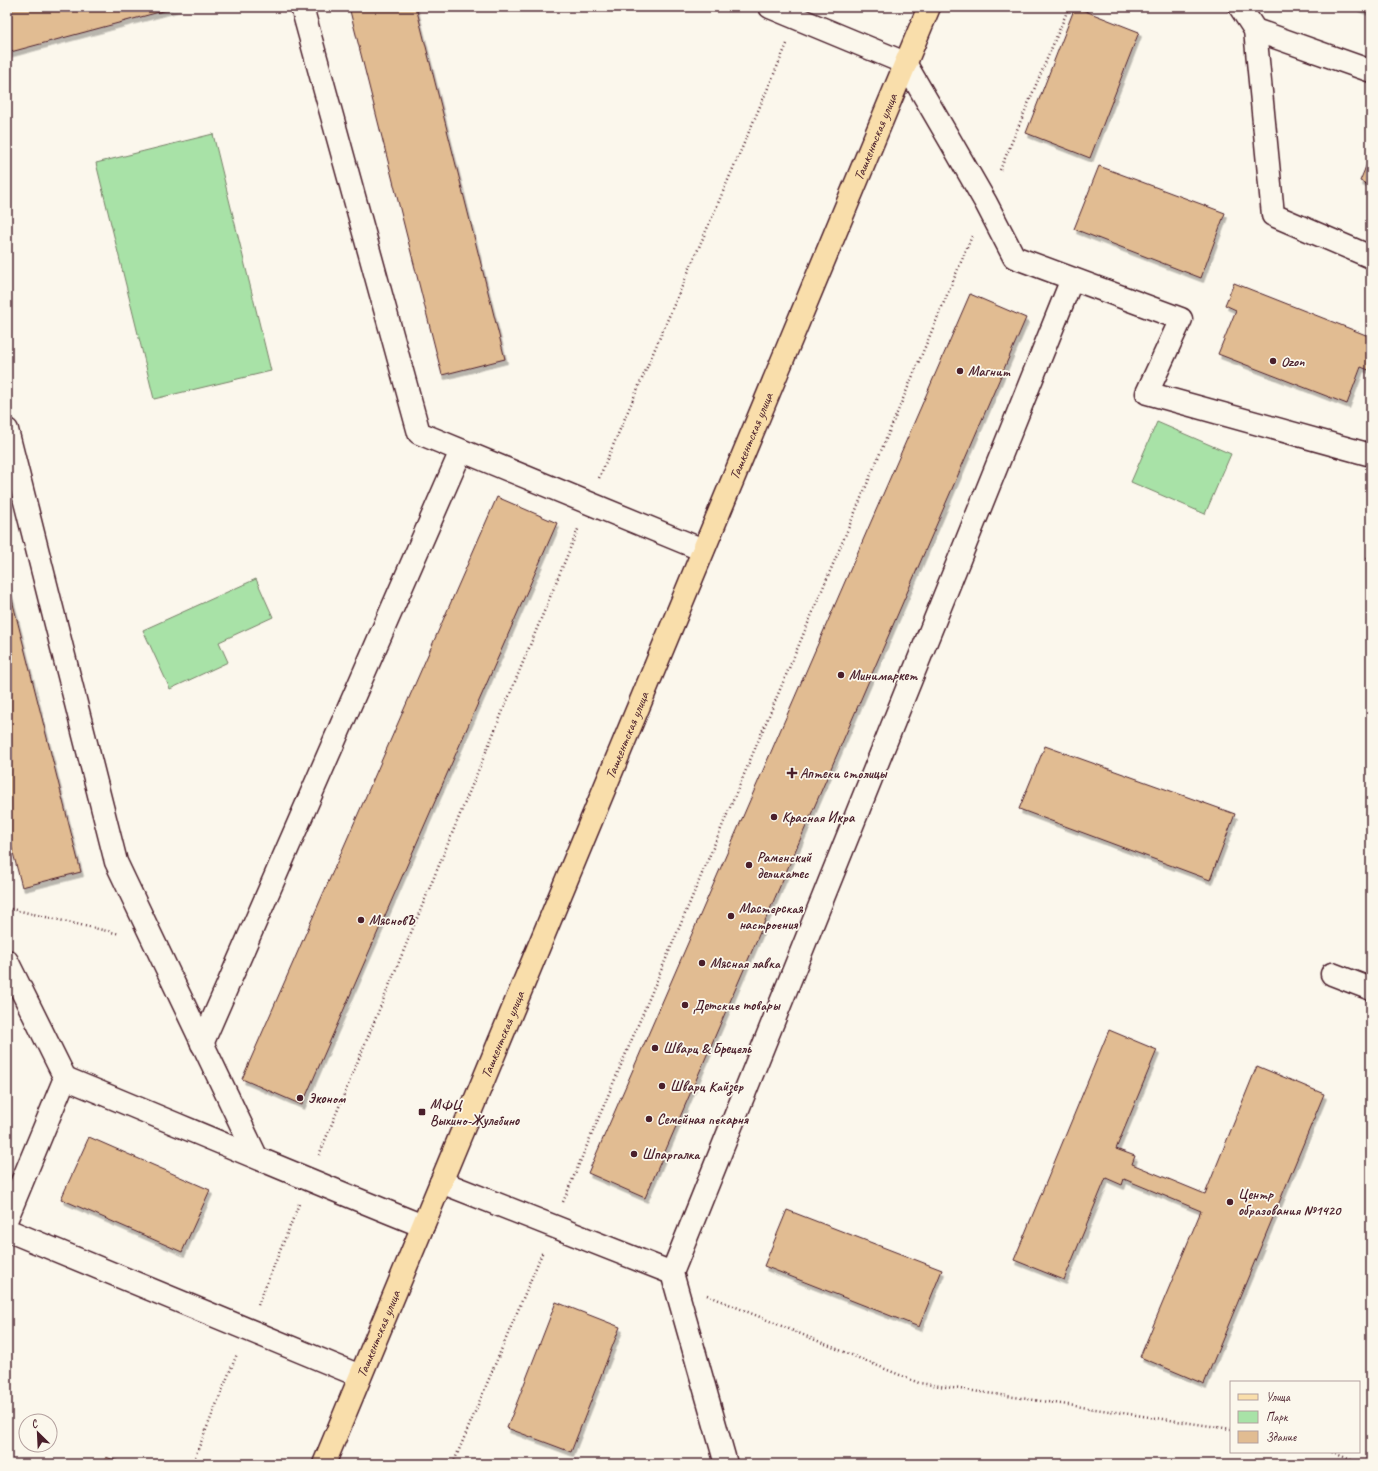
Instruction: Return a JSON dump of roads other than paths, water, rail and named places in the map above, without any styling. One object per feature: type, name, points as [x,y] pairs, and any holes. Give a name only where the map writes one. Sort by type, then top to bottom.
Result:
[{"type":"main road","name":"Ташкентская улица","points":[[324,1464],[929,7]]},
{"type":"lane","points":[[302,7],[419,433],[703,550]]},
{"type":"lane","points":[[770,7],[905,63],[986,203],[1014,258],[1181,319],[1147,393],[1371,455]]},
{"type":"lane","points":[[1240,7],[1255,30],[1273,215],[1371,257]]},
{"type":"lane","points":[[1255,30],[1371,71]]},
{"type":"lane","points":[[726,1464],[672,1273],[1072,279]]},
{"type":"lane","points":[[7,430],[116,862],[256,1156]]},
{"type":"lane","points":[[202,1044],[461,451]]},
{"type":"lane","points":[[7,961],[65,1078],[256,1156],[308,1180],[423,1226]]},
{"type":"lane","points":[[1332,974],[1371,989]]},
{"type":"lane","points":[[7,1218],[65,1078]]},
{"type":"lane","points":[[441,1182],[672,1273]]},
{"type":"lane","points":[[7,1230],[360,1376]]},
{"type":"place","name":"Ozon","points":[[1273,361]]},
{"type":"place","name":"Магнит","points":[[960,371]]},
{"type":"place","name":"Минимаркет","points":[[841,675]]},
{"type":"place","name":"Аптеки столицы","points":[[792,773]]},
{"type":"place","name":"Красная Икра","points":[[774,817]]},
{"type":"place","name":"Раменский деликатес","points":[[749,865]]},
{"type":"place","name":"Мастерская настроения","points":[[731,916]]},
{"type":"place","name":"МясновЪ","points":[[361,920]]},
{"type":"place","name":"Мясная лавка","points":[[702,963]]},
{"type":"place","name":"Детские товары","points":[[685,1005]]},
{"type":"place","name":"Шварц & Брецель","points":[[655,1048]]},
{"type":"place","name":"Шварц Кайзер","points":[[662,1086]]},
{"type":"place","name":"Эконом","points":[[300,1098]]},
{"type":"place","name":"МФЦ Выхино-Жулебино","points":[[422,1112]]},
{"type":"place","name":"Семейная пекарня","points":[[649,1119]]},
{"type":"place","name":"Шпаргалка","points":[[634,1154]]},
{"type":"place","name":"Центр образования №1420","points":[[1230,1202]]}]
